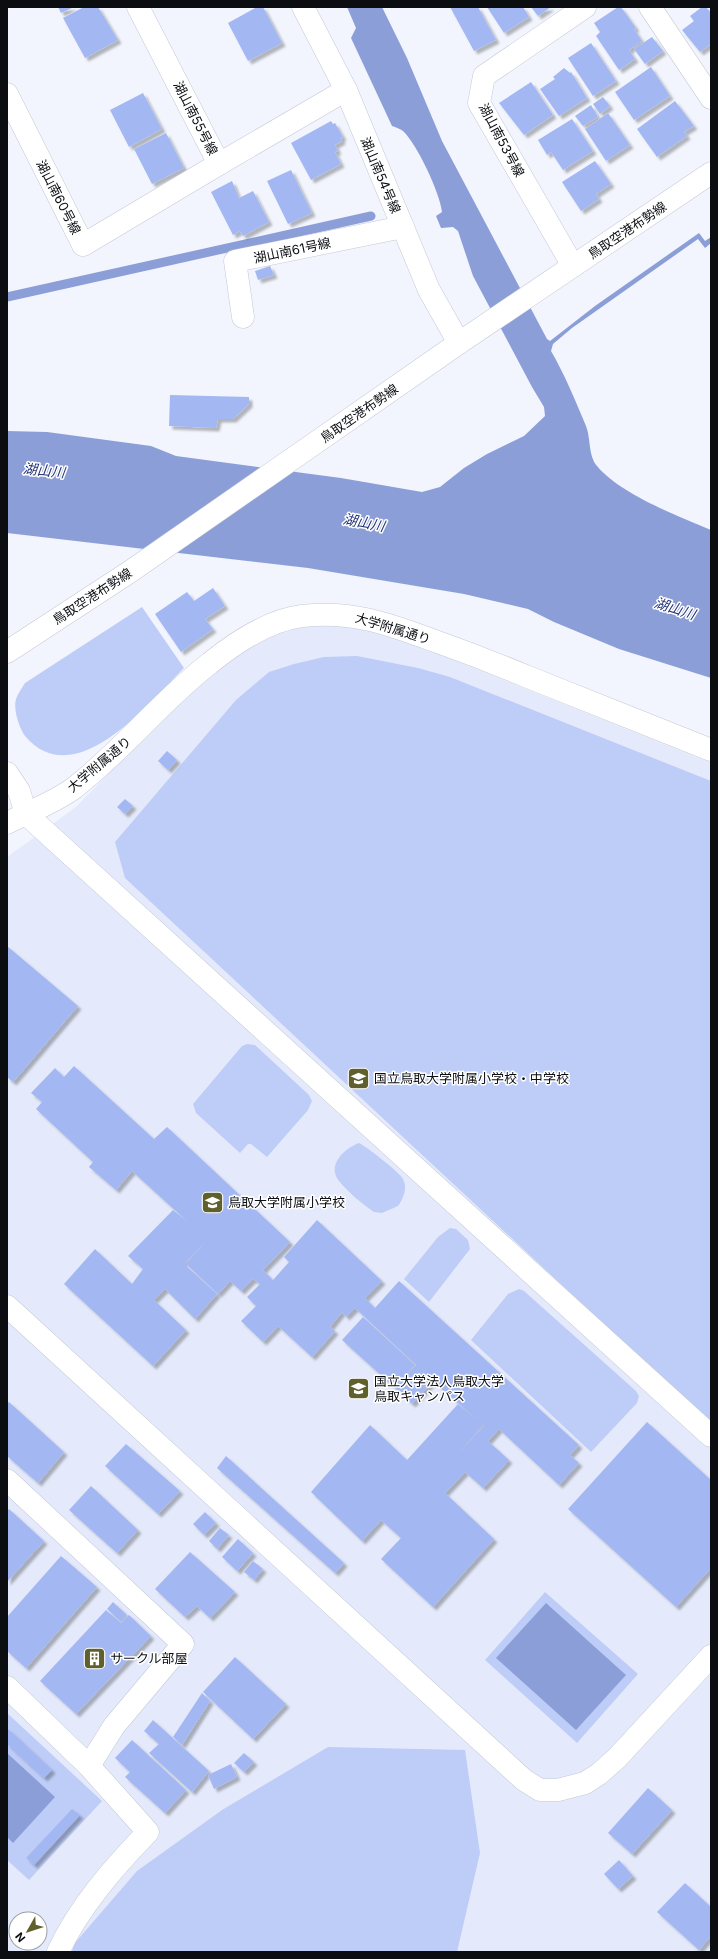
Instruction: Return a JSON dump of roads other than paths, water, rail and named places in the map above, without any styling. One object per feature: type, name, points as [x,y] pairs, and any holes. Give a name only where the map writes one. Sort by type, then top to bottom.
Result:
[{"type":"street","name":"湖山南55号線","points":[[138,7],[219,164],[346,90]]},
{"type":"street","name":"湖山南54号線","points":[[303,7],[346,90],[429,290],[464,340]]},
{"type":"street","name":"湖山南53号線","points":[[573,266],[479,103],[484,76],[585,7]]},
{"type":"street","points":[[650,7],[711,98]]},
{"type":"street","name":"湖山南60号線","points":[[7,94],[83,245],[219,164]]},
{"type":"street","name":"鳥取空港布勢線","points":[[7,652],[130,571],[464,340],[711,173]]},
{"type":"street","name":"湖山南61号線","points":[[243,317],[235,261],[403,227]]},
{"type":"street","name":"大学附属通り","points":[[16,819],[73,788],[146,724],[180,688],[216,658],[256,632],[276,623],[300,616],[350,615],[377,621],[485,659],[711,750]]},
{"type":"street","points":[[7,773],[19,792],[16,819],[711,1436]]},
{"type":"street","points":[[7,1306],[524,1780],[540,1790],[558,1790],[585,1783],[599,1774],[617,1758],[711,1656]]},
{"type":"street","points":[[7,1480],[183,1644],[114,1726],[89,1766]]},
{"type":"street","points":[[7,1687],[89,1766],[148,1832],[114,1868],[67,1933],[58,1952]]},
{"type":"water","name":"湖山川","points":[[347,7],[382,7],[407,58],[442,141],[547,339],[550,341],[595,306],[699,233],[705,241],[711,237],[711,243],[705,248],[698,239],[572,328],[553,344],[551,351],[565,378],[588,431],[592,457],[597,466],[607,476],[634,495],[666,511],[711,530],[711,678],[619,649],[554,622],[528,609],[464,594],[308,568],[7,533],[7,431],[47,432],[151,446],[176,456],[341,478],[422,492],[440,487],[464,468],[487,454],[524,436],[545,416],[544,407],[473,276],[458,231],[453,227],[441,228],[436,216],[442,212],[437,193],[427,169],[409,137],[403,131],[392,126],[351,38],[356,28]]},
{"type":"water","points":[[546,1603],[626,1675],[576,1730],[496,1658]]},
{"type":"water","points":[[7,1753],[55,1797],[13,1843],[7,1837]]},
{"type":"waterway","points":[[7,297],[371,216]]},
{"type":"place","name":"国立鳥取大学附属小学校・中学校","points":[[359,1078]]},
{"type":"place","name":"鳥取大学附属小学校","points":[[213,1202]]},
{"type":"place","name":"国立大学法人鳥取大学 鳥取キャンパス","points":[[359,1388]]},
{"type":"place","name":"サークル部屋","points":[[95,1658]]}]
